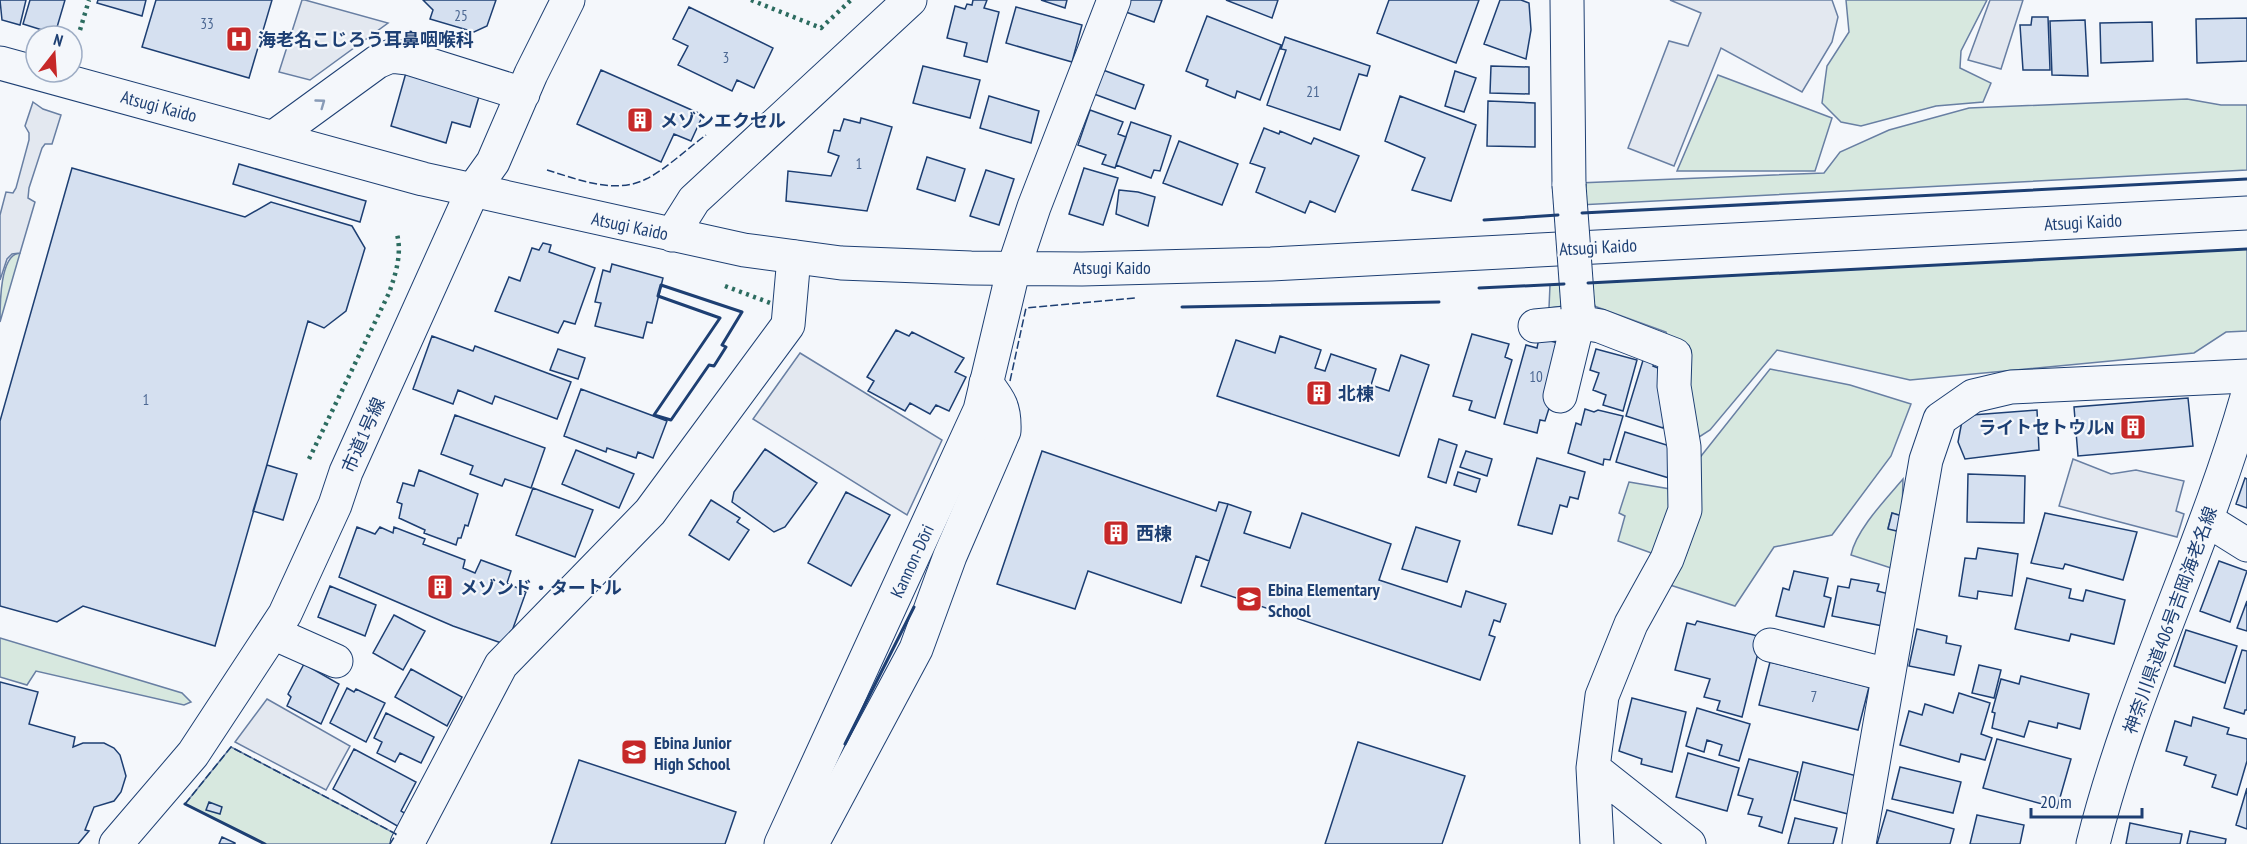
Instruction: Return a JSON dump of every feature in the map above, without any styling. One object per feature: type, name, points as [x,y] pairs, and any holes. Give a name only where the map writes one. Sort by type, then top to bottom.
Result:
[{"type":"main road","name":"市道1号線","points":[[116,844],[192,753],[285,614],[336,505],[346,472],[473,190],[493,162],[531,74],[568,0]]},
{"type":"main road","points":[[672,235],[694,200],[910,0]]},
{"type":"main road","name":"Kannon-Dōri","points":[[782,844],[980,410],[1014,267],[1034,207],[1114,0]]},
{"type":"main road","points":[[1560,396],[1578,315],[1569,185],[1567,0]]},
{"type":"main road","points":[[274,137],[377,62],[391,56],[408,58],[523,94]]},
{"type":"main road","name":"Atsugi Kaido","points":[[0,63],[423,179],[744,250],[841,263],[1082,269],[1271,264],[2247,213]]},
{"type":"main road","points":[[407,844],[501,665],[650,512],[788,325],[794,257]]},
{"type":"main road","points":[[1535,326],[1578,315],[1675,355],[1674,386],[1684,447],[1685,510],[1667,559],[1630,624],[1602,696],[1593,768],[1597,844]]},
{"type":"main road","points":[[1859,844],[1926,460],[1940,419],[1973,396],[2011,387],[2247,376]]},
{"type":"main road","name":"神奈川県道406号吉岡海老名線","points":[[2093,844],[2144,682],[2207,520],[2234,443],[2247,396]]},
{"type":"main road","points":[[2207,520],[2247,545]]},
{"type":"main road","points":[[273,633],[336,660]]},
{"type":"main road","points":[[1770,645],[1888,675]]},
{"type":"main road","points":[[1593,768],[1689,844]]},
{"type":"shaded area","points":[[302,0],[388,23],[310,80],[279,72]]},
{"type":"shaded area","points":[[1670,0],[1832,0],[1838,17],[1832,42],[1802,92],[1721,48],[1674,166],[1628,148],[1669,41],[1688,46],[1701,13]]},
{"type":"shaded area","points":[[1846,0],[1987,0],[1961,51],[1960,68],[1991,83],[1983,102],[1936,106],[1861,126],[1841,122],[1822,103],[1827,66],[1849,32]]},
{"type":"shaded area","points":[[1990,0],[2023,0],[2001,69],[1968,60]]},
{"type":"shaded area","points":[[1718,75],[1832,118],[1815,171],[1677,171]]},
{"type":"shaded area","points":[[2187,99],[2221,105],[2247,105],[2247,170],[1579,205],[1578,183],[1824,173],[1840,152],[1889,130],[1969,108]]},
{"type":"shaded area","points":[[33,102],[43,109],[61,115],[52,144],[45,144],[42,148],[29,188],[28,198],[35,202],[20,253],[12,254],[7,259],[0,280],[0,215],[6,192],[13,193],[16,188],[29,140],[29,133],[25,126]]},
{"type":"shaded area","points":[[2247,249],[2247,331],[2226,332],[2194,353],[1910,380],[1777,350],[1710,430],[1696,439],[1666,332],[1586,303],[1549,308],[1550,285]]},
{"type":"shaded area","points":[[20,253],[0,322],[2,281],[5,270],[13,255]]},
{"type":"shaded area","points":[[800,353],[942,440],[907,515],[753,419]]},
{"type":"shaded area","points":[[1770,369],[1850,385],[1911,404],[1891,456],[1832,535],[1774,547],[1735,606],[1667,584],[1686,555],[1701,512],[1694,465]]},
{"type":"shaded area","points":[[2073,459],[2111,474],[2136,470],[2184,481],[2176,511],[2184,514],[2177,537],[2059,506]]},
{"type":"shaded area","points":[[1903,479],[1902,516],[1892,513],[1888,528],[1897,531],[1891,568],[1851,555],[1865,525]]},
{"type":"shaded area","points":[[1629,482],[1670,489],[1671,506],[1657,555],[1618,541],[1625,516],[1619,513]]},
{"type":"shaded area","points":[[0,638],[182,693],[191,702],[184,705],[36,671],[27,685],[0,677]]},
{"type":"shaded area","points":[[267,699],[350,746],[326,790],[235,742]]},
{"type":"shaded area","points":[[231,747],[396,834],[390,844],[265,844],[185,804]]},
{"type":"building","points":[[0,0],[26,0],[20,25],[2,20]]},
{"type":"building","points":[[30,0],[65,0],[58,24],[23,24]]},
{"type":"building","points":[[98,0],[146,0],[142,16],[97,3]]},
{"type":"building","points":[[156,0],[272,0],[249,78],[142,47]]},
{"type":"building","points":[[423,0],[496,0],[487,26],[474,32],[430,19],[433,10]]},
{"type":"building","points":[[973,0],[987,0],[984,8],[999,12],[987,62],[964,56],[967,43],[947,38],[955,6],[965,9],[967,4],[972,5]]},
{"type":"building","points":[[1041,0],[1067,0],[1065,8]]},
{"type":"building","points":[[1127,0],[1162,0],[1154,22],[1123,11]]},
{"type":"building","points":[[1226,0],[1278,0],[1272,18]]},
{"type":"building","points":[[1389,0],[1479,0],[1456,63],[1377,33]]},
{"type":"building","points":[[1500,0],[1521,0],[1529,3],[1531,30],[1526,59],[1484,44]]},
{"type":"building","points":[[689,7],[773,48],[754,88],[737,80],[732,91],[678,65],[688,46],[673,39]]},
{"type":"building","points":[[1016,7],[1082,25],[1072,62],[1006,43]]},
{"type":"building","points":[[1207,16],[1281,45],[1260,100],[1237,91],[1235,98],[1206,86],[1208,80],[1186,71]]},
{"type":"building","points":[[2032,17],[2048,17],[2050,70],[2023,70],[2020,25],[2031,25]]},
{"type":"building","points":[[2247,18],[2247,61],[2197,63],[2196,19]]},
{"type":"building","points":[[2085,20],[2088,76],[2052,75],[2050,21]]},
{"type":"building","points":[[2152,22],[2153,61],[2101,63],[2100,23]]},
{"type":"building","points":[[1285,37],[1370,66],[1367,76],[1359,74],[1340,130],[1267,105],[1286,50],[1281,49]]},
{"type":"building","points":[[409,62],[483,83],[470,127],[452,122],[446,143],[391,126]]},
{"type":"building","points":[[923,66],[980,80],[970,118],[913,103]]},
{"type":"building","points":[[1491,66],[1529,67],[1529,94],[1490,93]]},
{"type":"building","name":"メゾンエクセル","points":[[601,70],[703,115],[691,141],[674,134],[661,162],[577,124]]},
{"type":"building","points":[[1103,70],[1144,85],[1135,109],[1094,94]]},
{"type":"building","points":[[1455,71],[1476,78],[1464,112],[1445,106]]},
{"type":"building","points":[[989,96],[1039,111],[1031,143],[980,128]]},
{"type":"building","points":[[1400,96],[1476,125],[1451,201],[1412,190],[1425,158],[1385,141]]},
{"type":"building","points":[[1488,101],[1535,103],[1535,147],[1487,146]]},
{"type":"building","points":[[1090,110],[1123,122],[1118,134],[1126,137],[1115,168],[1102,164],[1106,155],[1078,145]]},
{"type":"building","points":[[861,118],[892,127],[867,211],[786,201],[788,171],[831,176],[839,156],[828,152],[834,130],[840,131],[844,119],[860,123]]},
{"type":"building","points":[[1131,122],[1171,136],[1160,171],[1154,170],[1151,178],[1116,165]]},
{"type":"building","points":[[1264,128],[1279,134],[1280,131],[1311,144],[1314,138],[1359,156],[1335,212],[1310,201],[1305,213],[1256,192],[1265,168],[1250,163]]},
{"type":"building","points":[[1179,141],[1238,164],[1222,205],[1163,183]]},
{"type":"building","points":[[927,157],[965,169],[955,201],[917,189]]},
{"type":"building","points":[[239,164],[366,201],[360,222],[233,184]]},
{"type":"building","points":[[72,168],[245,217],[271,202],[352,226],[365,248],[346,311],[324,328],[308,321],[215,646],[83,606],[57,622],[0,606],[0,421]]},
{"type":"building","points":[[1084,168],[1118,178],[1103,225],[1069,214]]},
{"type":"building","points":[[986,170],[1014,179],[999,225],[970,216]]},
{"type":"building","points":[[1119,190],[1155,197],[1148,226],[1116,214]]},
{"type":"building","points":[[543,243],[551,245],[549,252],[595,268],[575,324],[564,321],[558,333],[495,311],[509,277],[520,281],[532,248],[539,250]]},
{"type":"building","points":[[612,264],[663,278],[652,323],[647,322],[643,338],[595,326],[601,303],[595,302],[603,270],[610,272]]},
{"type":"building","points":[[896,330],[909,336],[912,332],[964,358],[955,372],[966,377],[949,411],[936,405],[930,414],[910,403],[905,411],[868,391],[874,381],[867,377]]},
{"type":"building","points":[[1472,334],[1509,344],[1505,357],[1512,360],[1495,418],[1469,410],[1472,401],[1453,396]]},
{"type":"building","points":[[432,336],[473,351],[475,346],[571,382],[557,419],[495,396],[492,404],[458,390],[453,404],[413,389]]},
{"type":"building","name":"北棟","points":[[1280,336],[1321,350],[1315,368],[1325,371],[1331,354],[1376,369],[1371,385],[1389,391],[1401,355],[1429,365],[1399,456],[1217,396],[1236,340],[1275,353]]},
{"type":"building","points":[[1539,338],[1558,343],[1551,402],[1545,421],[1540,420],[1537,433],[1504,424],[1526,345],[1537,348]]},
{"type":"building","points":[[558,349],[585,358],[578,379],[550,370]]},
{"type":"building","points":[[1596,349],[1637,360],[1623,411],[1603,405],[1606,395],[1593,390],[1599,373],[1590,370]]},
{"type":"building","points":[[1644,357],[1655,361],[1653,366],[1663,370],[1670,407],[1663,428],[1626,416]]},
{"type":"building","points":[[581,389],[667,421],[653,458],[638,452],[636,458],[607,448],[606,452],[564,436]]},
{"type":"building","name":"ライトセトウルN","points":[[2188,398],[2193,446],[2078,456],[2074,407]]},
{"type":"building","points":[[1585,409],[1623,416],[1610,460],[1604,459],[1603,465],[1568,453],[1576,423],[1581,425]]},
{"type":"building","points":[[2037,410],[2039,450],[1965,459],[1958,442],[1962,421],[1972,415]]},
{"type":"building","points":[[455,415],[545,448],[531,488],[505,479],[502,486],[470,474],[473,466],[441,454]]},
{"type":"building","points":[[1625,432],[1673,447],[1668,468],[1672,470],[1669,478],[1616,462]]},
{"type":"building","points":[[1439,439],[1457,445],[1446,483],[1428,477]]},
{"type":"building","points":[[765,449],[817,483],[785,527],[774,532],[732,502],[734,492]]},
{"type":"building","points":[[576,450],[634,474],[619,508],[562,484]]},
{"type":"building","name":"西棟","points":[[1042,451],[1216,511],[1219,502],[1228,504],[1209,561],[1196,556],[1181,603],[1088,571],[1075,609],[997,584]]},
{"type":"building","points":[[1466,451],[1492,459],[1487,476],[1460,467]]},
{"type":"building","points":[[1537,458],[1585,472],[1578,499],[1570,497],[1567,507],[1560,505],[1552,534],[1518,525]]},
{"type":"building","points":[[267,465],[297,474],[283,520],[253,511]]},
{"type":"building","points":[[419,470],[478,494],[468,526],[465,525],[456,545],[424,533],[425,530],[399,518],[402,504],[397,502],[403,483],[414,486]]},
{"type":"building","points":[[1458,472],[1480,479],[1476,492],[1454,485]]},
{"type":"building","points":[[1968,474],[2025,476],[2024,523],[1967,522]]},
{"type":"building","points":[[2245,478],[2247,479],[2247,508],[2236,504]]},
{"type":"building","points":[[533,488],[593,510],[575,557],[516,535]]},
{"type":"building","points":[[846,492],[890,515],[851,586],[808,563]]},
{"type":"building","points":[[711,500],[740,518],[737,522],[749,530],[729,560],[689,535]]},
{"type":"building","points":[[1228,504],[1251,512],[1244,533],[1290,548],[1302,513],[1391,544],[1379,580],[1461,607],[1466,591],[1506,604],[1500,622],[1494,620],[1489,635],[1495,637],[1480,680],[1201,586]]},
{"type":"building","points":[[1892,513],[1902,516],[1897,531],[1888,529]]},
{"type":"building","points":[[2045,513],[2137,532],[2123,580],[2065,564],[2063,569],[2031,563]]},
{"type":"building","name":"メゾンド・タートル","points":[[357,527],[375,534],[380,527],[393,533],[394,527],[425,539],[423,544],[465,560],[463,568],[475,573],[481,560],[511,571],[507,583],[526,592],[507,645],[453,626],[339,577]]},
{"type":"building","points":[[1416,527],[1460,541],[1447,582],[1402,569]]},
{"type":"building","points":[[1978,548],[2018,554],[2012,596],[1978,591],[1977,599],[1959,596],[1965,558],[1976,559]]},
{"type":"building","points":[[2219,561],[2247,571],[2230,622],[2200,611]]},
{"type":"building","points":[[1794,571],[1828,578],[1824,596],[1831,598],[1824,627],[1776,616],[1783,588],[1789,590]]},
{"type":"building","points":[[2027,578],[2071,589],[2069,598],[2083,601],[2086,590],[2125,600],[2114,644],[2071,634],[2069,641],[2015,629]]},
{"type":"building","points":[[1851,579],[1879,584],[1877,591],[1889,594],[1883,626],[1832,616],[1838,586],[1849,588]]},
{"type":"building","points":[[330,586],[376,605],[365,636],[318,617]]},
{"type":"building","points":[[2247,601],[2247,631],[2237,628]]},
{"type":"building","points":[[394,615],[425,631],[403,670],[373,653]]},
{"type":"building","points":[[1697,621],[1762,637],[1742,717],[1717,710],[1720,701],[1704,697],[1710,679],[1675,670],[1687,623],[1695,625]]},
{"type":"building","points":[[1917,629],[1947,636],[1946,643],[1961,646],[1954,675],[1909,666]]},
{"type":"building","points":[[2186,630],[2237,646],[2225,683],[2174,666]]},
{"type":"building","points":[[2242,650],[2247,651],[2247,710],[2244,714],[2224,708]]},
{"type":"building","points":[[1770,662],[1869,687],[1858,730],[1759,705]]},
{"type":"building","points":[[304,664],[339,684],[321,724],[287,706],[291,697],[288,694]]},
{"type":"building","points":[[1979,665],[2001,670],[1994,698],[1972,693]]},
{"type":"building","points":[[411,669],[462,697],[447,726],[395,697]]},
{"type":"building","points":[[2021,676],[2089,694],[2080,729],[2058,723],[2057,728],[2029,721],[2024,737],[1992,728],[1995,713],[1992,712],[2001,679],[2019,684]]},
{"type":"building","points":[[0,682],[38,692],[29,724],[75,737],[73,747],[83,743],[104,743],[114,748],[120,755],[126,776],[121,792],[114,801],[94,807],[85,830],[89,831],[78,844],[0,844]]},
{"type":"building","points":[[347,688],[354,692],[356,689],[385,703],[366,742],[330,723]]},
{"type":"building","points":[[1959,693],[1990,703],[1981,734],[1992,738],[1985,760],[1961,754],[1959,762],[1900,745],[1909,711],[1922,715],[1925,704],[1953,713]]},
{"type":"building","points":[[1632,698],[1686,712],[1672,772],[1641,764],[1642,759],[1619,751]]},
{"type":"building","points":[[1697,708],[1750,724],[1739,761],[1719,755],[1722,745],[1707,740],[1704,752],[1686,746]]},
{"type":"building","points":[[386,713],[434,737],[421,763],[400,753],[395,762],[377,753],[382,742],[374,738]]},
{"type":"building","points":[[2193,717],[2229,728],[2227,734],[2247,739],[2247,761],[2237,795],[2212,787],[2216,775],[2184,765],[2187,757],[2166,751],[2175,721],[2191,726]]},
{"type":"building","points":[[1997,739],[2071,759],[2057,808],[1983,788]]},
{"type":"building","points":[[1358,742],[1465,776],[1442,844],[1325,844]]},
{"type":"building","points":[[354,749],[416,782],[401,811],[406,814],[399,827],[333,789]]},
{"type":"building","points":[[1688,753],[1739,768],[1727,811],[1676,797]]},
{"type":"building","points":[[1749,759],[1798,772],[1782,833],[1759,826],[1762,817],[1748,814],[1753,799],[1738,795]]},
{"type":"building","points":[[579,760],[736,812],[725,844],[551,844]]},
{"type":"building","points":[[1803,762],[1857,776],[1848,814],[1794,800]]},
{"type":"building","points":[[1900,767],[1961,782],[1953,813],[1892,799]]},
{"type":"building","points":[[2247,788],[2247,829],[2236,825]]},
{"type":"building","points":[[209,802],[222,807],[220,814],[206,810]]},
{"type":"building","points":[[1887,810],[1954,829],[1950,844],[1877,844]]},
{"type":"building","points":[[1977,815],[2024,825],[2020,844],[1970,844]]},
{"type":"building","points":[[1795,818],[1837,828],[1833,844],[1788,844]]},
{"type":"building","points":[[2130,823],[2182,834],[2180,844],[2126,844]]},
{"type":"building","points":[[2190,831],[2226,839],[2225,844],[2187,844]]},
{"type":"building","points":[[222,837],[235,843],[235,844],[219,844]]},
{"type":"hedge","points":[[82,24],[89,0]]},
{"type":"hedge","points":[[751,0],[821,28],[851,0]]},
{"type":"hedge","points":[[309,459],[389,293],[399,256],[397,234]]},
{"type":"hedge","points":[[725,286],[773,304]]},
{"type":"fence","points":[[547,170],[596,184],[609,186],[634,184],[661,170],[706,135]]},
{"type":"fence","points":[[1010,381],[1026,308],[1135,298]]},
{"type":"fence","points":[[185,804],[231,747],[396,834],[390,844]]},
{"type":"wall","points":[[1582,213],[2247,179]]},
{"type":"wall","points":[[1484,220],[1558,215]]},
{"type":"wall","points":[[1588,283],[2247,249]]},
{"type":"wall","points":[[1479,288],[1564,284]]},
{"type":"wall","points":[[661,285],[742,312],[722,345],[726,347],[714,366],[709,365],[671,420],[654,415],[720,318],[658,296],[661,285]]},
{"type":"wall","points":[[1182,307],[1439,302]]},
{"type":"wall","points":[[845,744],[914,607]]},
{"type":"wall","points":[[185,804],[265,844]]},
{"type":"place","name":"海老名こじろう耳鼻咽喉科","points":[[239,39]]},
{"type":"place","name":"メゾンエクセル","points":[[640,120]]},
{"type":"place","name":"北棟","points":[[1319,393]]},
{"type":"place","name":"ライトセトウルN","points":[[2133,427]]},
{"type":"place","name":"西棟","points":[[1116,533]]},
{"type":"place","name":"メゾンド・タートル","points":[[440,587]]},
{"type":"place","name":"Ebina Elementary School","points":[[1249,599]]},
{"type":"place","name":"Ebina Junior High School","points":[[634,752]]}]
